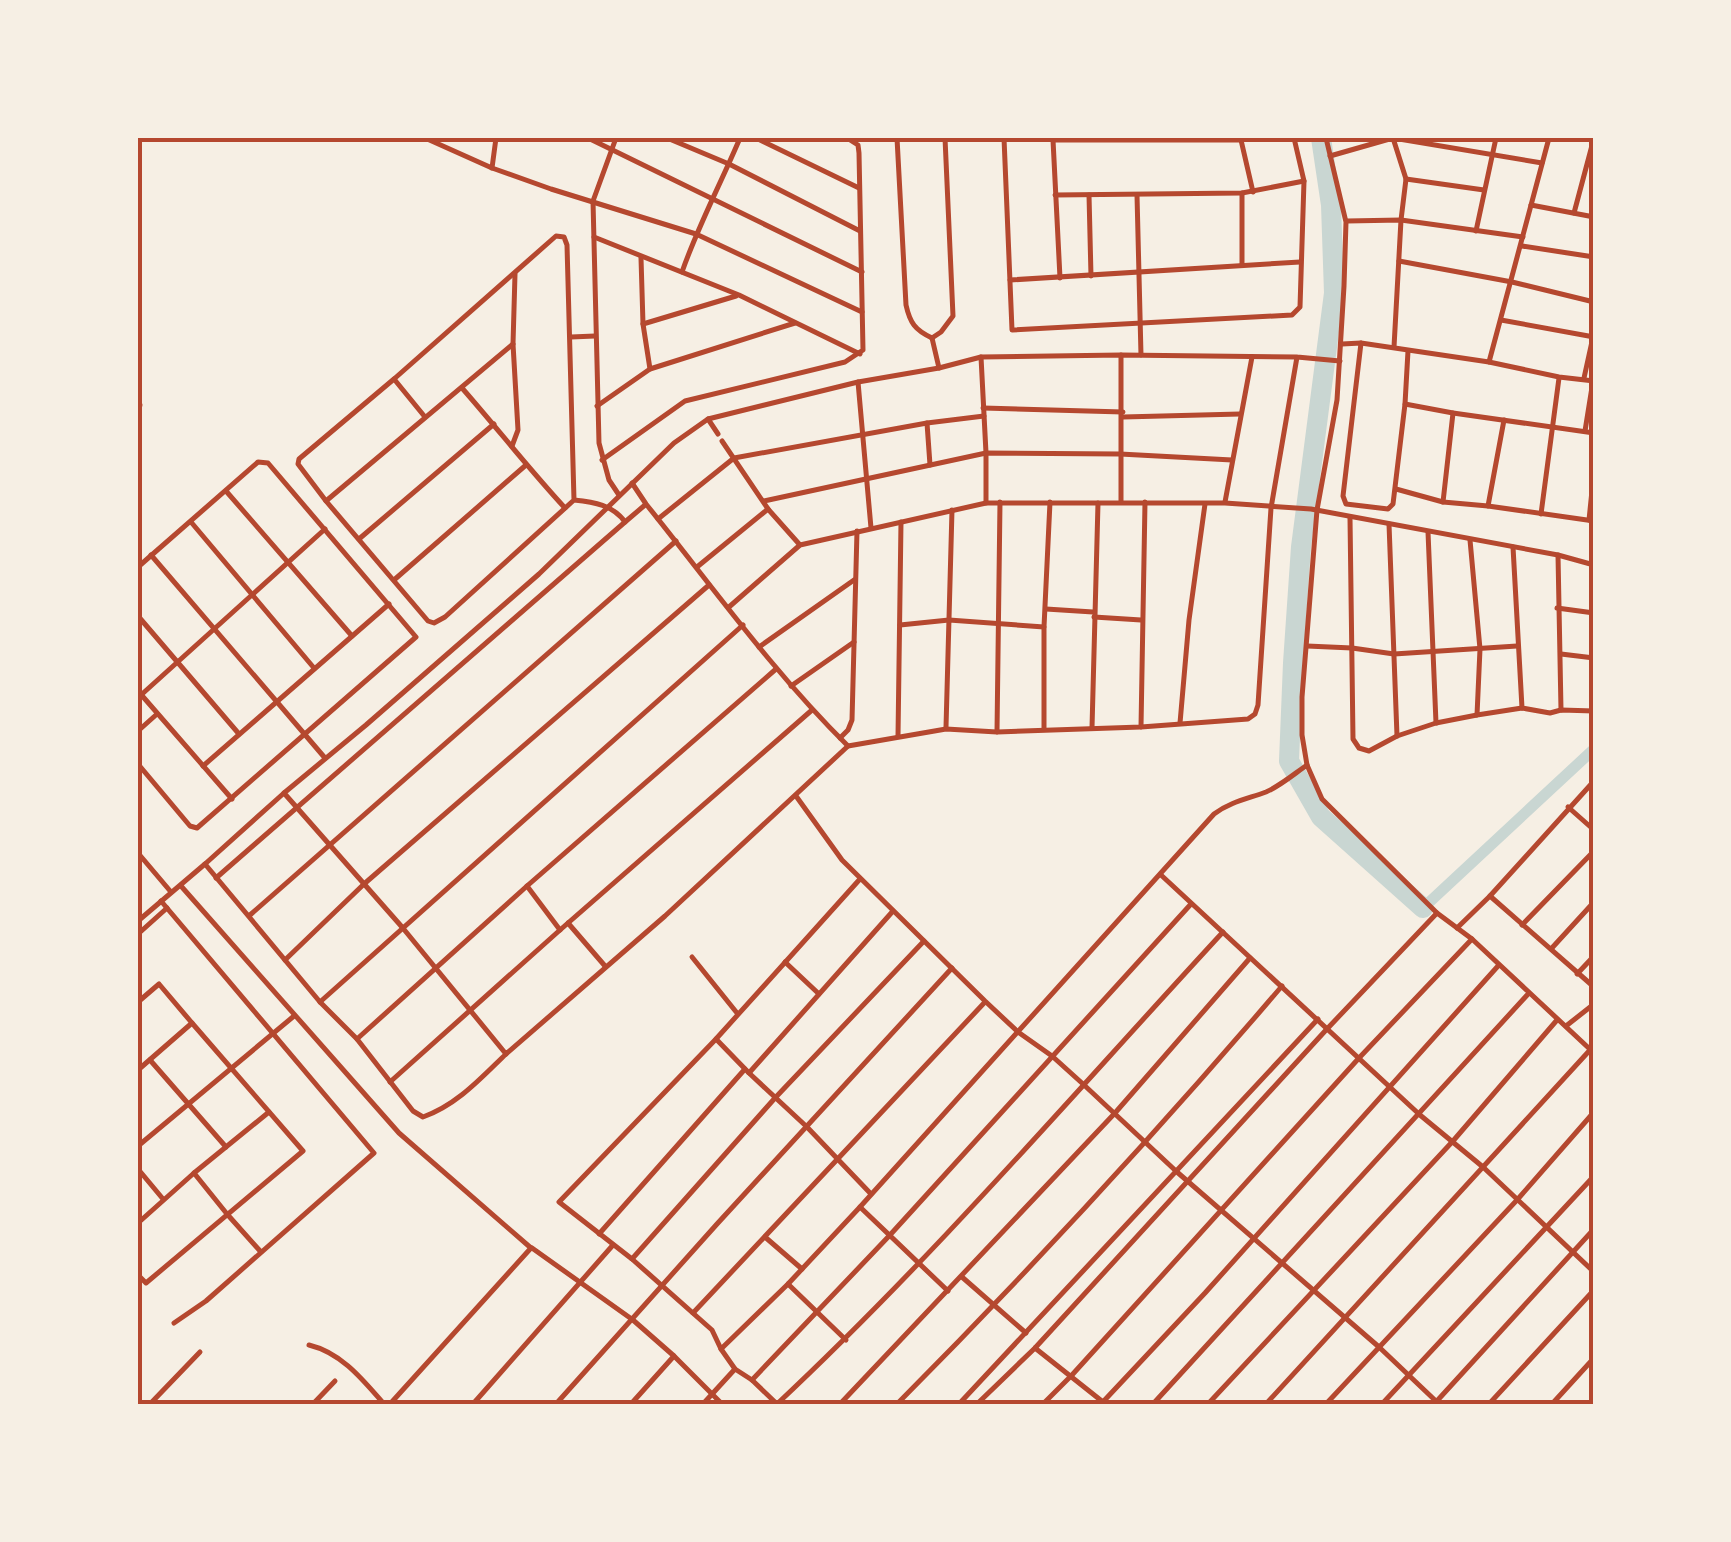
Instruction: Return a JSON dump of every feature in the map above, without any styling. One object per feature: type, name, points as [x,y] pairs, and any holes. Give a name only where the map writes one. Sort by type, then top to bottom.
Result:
[{"type":"street","points":[[426,138],[551,189],[696,234],[862,312]]},
{"type":"street","points":[[492,168],[496,138]]},
{"type":"street","points":[[588,138],[862,272]]},
{"type":"street","points":[[616,138],[593,201],[597,406],[602,460],[608,480],[619,495]]},
{"type":"street","points":[[667,138],[729,164],[860,231]]},
{"type":"street","points":[[682,273],[740,138]]},
{"type":"street","points":[[756,138],[860,188]]},
{"type":"street","points":[[602,460],[685,401],[845,362],[860,354],[864,344],[858,145],[847,138]]},
{"type":"street","points":[[897,138],[906,304],[909,320],[917,331],[932,338]]},
{"type":"street","points":[[932,338],[953,316],[945,138]]},
{"type":"street","points":[[1004,138],[1012,330],[1292,315],[1300,307],[1304,181],[1294,138]]},
{"type":"street","points":[[1060,278],[1053,138],[1240,139],[1253,192]]},
{"type":"street","points":[[1266,1404],[1592,1051],[1472,939],[1429,906],[1322,799],[1304,768],[1302,698],[1314,510],[1338,400],[1342,344],[1346,222],[1326,138]]},
{"type":"street","points":[[1330,156],[1393,138],[1542,163]]},
{"type":"street","points":[[1393,138],[1406,178],[1394,348]]},
{"type":"street","points":[[1450,147],[1452,138]]},
{"type":"street","points":[[1476,230],[1496,138]]},
{"type":"street","points":[[1489,362],[1549,138]]},
{"type":"street","points":[[1574,213],[1594,138]]},
{"type":"street","points":[[1406,178],[1484,190]]},
{"type":"street","points":[[1055,195],[1242,193],[1304,181]]},
{"type":"street","points":[[1242,193],[1242,265]]},
{"type":"street","points":[[1089,195],[1091,276]]},
{"type":"street","points":[[1138,195],[1141,356]]},
{"type":"street","points":[[1531,205],[1594,216]]},
{"type":"street","points":[[1346,222],[1401,220],[1523,237]]},
{"type":"street","points":[[556,236],[564,237],[568,245],[574,500],[444,618],[428,621],[326,501],[300,468],[299,459],[515,274],[556,236]]},
{"type":"street","points":[[594,238],[739,295],[860,354]]},
{"type":"street","points":[[1521,246],[1594,257]]},
{"type":"street","points":[[642,258],[643,324],[650,368]]},
{"type":"street","points":[[1399,260],[1594,302]]},
{"type":"street","points":[[1010,280],[1300,262]]},
{"type":"street","points":[[512,446],[518,430],[515,274]]},
{"type":"street","points":[[643,324],[739,295]]},
{"type":"street","points":[[1501,320],[1593,337],[1583,378]]},
{"type":"street","points":[[597,406],[650,368],[796,323]]},
{"type":"street","points":[[571,337],[595,336]]},
{"type":"street","points":[[932,338],[939,368]]},
{"type":"street","points":[[1342,344],[1362,342],[1593,381],[1585,431]]},
{"type":"street","points":[[1362,342],[1346,504],[1388,509],[1393,504],[1408,351]]},
{"type":"street","points":[[326,501],[514,344]]},
{"type":"street","points":[[138,921],[323,756],[366,725],[538,574],[674,443],[708,420],[858,382],[980,358],[1121,355],[1340,360]]},
{"type":"street","points":[[1120,502],[1121,355]]},
{"type":"street","points":[[1225,503],[1252,357]]},
{"type":"street","points":[[205,864],[413,1111],[423,1117],[437,1112],[463,1095],[676,906],[848,746],[946,729],[996,732],[1141,727],[1248,719],[1255,714],[1271,508],[1297,357]]},
{"type":"street","points":[[980,358],[986,503]]},
{"type":"street","points":[[1540,514],[1559,377]]},
{"type":"street","points":[[394,380],[425,417]]},
{"type":"street","points":[[858,382],[871,528]]},
{"type":"street","points":[[462,388],[566,508]]},
{"type":"street","points":[[138,400],[138,413]]},
{"type":"street","points":[[1405,404],[1594,434]]},
{"type":"street","points":[[983,408],[1240,414]]},
{"type":"street","points":[[1443,502],[1452,413]]},
{"type":"street","points":[[658,519],[734,458],[984,416]]},
{"type":"street","points":[[708,420],[768,508],[800,545]]},
{"type":"street","points":[[1488,506],[1504,420]]},
{"type":"street","points":[[927,423],[930,466]]},
{"type":"street","points":[[359,539],[494,424]]},
{"type":"street","points":[[764,502],[986,453],[1232,460]]},
{"type":"street","points":[[138,568],[258,462],[264,461],[415,634],[415,640],[197,828],[138,764]]},
{"type":"street","points":[[394,580],[526,465]]},
{"type":"street","points":[[1396,488],[1443,502],[1591,521],[1594,472]]},
{"type":"street","points":[[632,482],[776,669],[848,746]]},
{"type":"street","points":[[226,491],[352,636]]},
{"type":"street","points":[[574,500],[609,507],[625,522]]},
{"type":"street","points":[[996,732],[1000,502]]},
{"type":"street","points":[[728,608],[800,545],[1000,502],[1225,503],[1314,510],[1594,565]]},
{"type":"street","points":[[1044,729],[1050,502]]},
{"type":"street","points":[[1141,727],[1145,502]]},
{"type":"street","points":[[216,878],[646,504]]},
{"type":"street","points":[[1092,728],[1098,504]]},
{"type":"street","points":[[1180,723],[1188,620],[1205,504]]},
{"type":"street","points":[[697,568],[768,508]]},
{"type":"street","points":[[946,729],[952,510]]},
{"type":"street","points":[[1350,518],[1356,744],[1370,751],[1436,723],[1522,708],[1550,713],[1594,711]]},
{"type":"street","points":[[191,522],[314,668]]},
{"type":"street","points":[[898,736],[901,522]]},
{"type":"street","points":[[1388,524],[1398,736]]},
{"type":"street","points":[[232,800],[139,693],[178,663],[325,529]]},
{"type":"street","points":[[840,738],[852,720],[858,531]]},
{"type":"street","points":[[1428,532],[1436,723]]},
{"type":"street","points":[[1470,540],[1480,649],[1477,715]]},
{"type":"street","points":[[249,916],[676,541]]},
{"type":"street","points":[[1513,547],[1522,708]]},
{"type":"street","points":[[152,555],[323,756]]},
{"type":"street","points":[[1558,555],[1561,710]]},
{"type":"street","points":[[759,648],[855,579]]},
{"type":"street","points":[[285,960],[364,884],[709,585]]},
{"type":"street","points":[[203,766],[389,604]]},
{"type":"street","points":[[1558,608],[1594,613]]},
{"type":"street","points":[[1046,609],[1141,620]]},
{"type":"street","points":[[138,616],[239,734]]},
{"type":"street","points":[[900,625],[949,620],[1044,627]]},
{"type":"street","points":[[320,1002],[743,625]]},
{"type":"street","points":[[791,686],[854,642]]},
{"type":"street","points":[[1307,646],[1394,654],[1517,646]]},
{"type":"street","points":[[1561,654],[1594,658]]},
{"type":"street","points":[[356,1039],[776,669]]},
{"type":"street","points":[[390,1082],[812,710]]},
{"type":"street","points":[[138,731],[157,714]]},
{"type":"street","points":[[721,1349],[802,1269],[1214,814],[1224,806],[1268,790],[1304,768]]},
{"type":"street","points":[[1458,928],[1594,780]]},
{"type":"street","points":[[284,793],[506,1054]]},
{"type":"street","points":[[796,796],[842,860],[985,1001],[1379,1347],[1436,1404],[1594,1229]]},
{"type":"street","points":[[1568,807],[1594,830]]},
{"type":"street","points":[[1522,925],[1594,850]]},
{"type":"street","points":[[138,853],[171,892]]},
{"type":"street","points":[[1161,875],[1594,1272]]},
{"type":"street","points":[[860,879],[716,1039],[559,1202],[632,1259],[712,1330],[736,1369],[777,1404],[919,1264],[1224,932]]},
{"type":"street","points":[[181,886],[398,1133],[531,1248],[633,1320],[722,1404]]},
{"type":"street","points":[[527,886],[560,930]]},
{"type":"street","points":[[1490,896],[1594,988]]},
{"type":"street","points":[[161,901],[374,1153],[206,1301],[174,1324]]},
{"type":"street","points":[[1551,949],[1594,902]]},
{"type":"street","points":[[752,1380],[890,1235],[1191,904]]},
{"type":"street","points":[[138,934],[167,908]]},
{"type":"street","points":[[600,1234],[893,911]]},
{"type":"street","points":[[977,1404],[1035,1348],[1326,1030],[1438,914]]},
{"type":"street","points":[[568,922],[605,967]]},
{"type":"street","points":[[1042,1404],[1072,1376],[1359,1058],[1472,939]]},
{"type":"street","points":[[632,1259],[775,1098],[924,941]]},
{"type":"street","points":[[1578,974],[1594,956]]},
{"type":"street","points":[[692,957],[738,1014]]},
{"type":"street","points":[[840,1404],[1115,1113],[1250,958]]},
{"type":"street","points":[[785,962],[819,994]]},
{"type":"street","points":[[1035,1348],[1103,1404],[1498,966]]},
{"type":"street","points":[[556,1404],[952,968]]},
{"type":"street","points":[[138,1002],[159,984],[303,1151],[146,1283],[138,1275]]},
{"type":"street","points":[[897,1404],[1146,1143],[1282,986]]},
{"type":"street","points":[[1154,1404],[1530,993]]},
{"type":"street","points":[[693,1313],[985,1001]]},
{"type":"street","points":[[1566,1026],[1594,1004]]},
{"type":"street","points":[[138,1146],[294,1016]]},
{"type":"street","points":[[960,1404],[1318,1019]]},
{"type":"street","points":[[1208,1404],[1453,1141],[1557,1020]]},
{"type":"street","points":[[138,1070],[192,1023]]},
{"type":"street","points":[[716,1039],[871,1194]]},
{"type":"street","points":[[150,1060],[226,1148]]},
{"type":"street","points":[[138,1223],[269,1112]]},
{"type":"street","points":[[1326,1404],[1594,1112]]},
{"type":"street","points":[[138,1169],[163,1199]]},
{"type":"street","points":[[194,1173],[261,1252]]},
{"type":"street","points":[[1382,1404],[1594,1176]]},
{"type":"street","points":[[860,1206],[948,1291]]},
{"type":"street","points":[[765,1237],[802,1269]]},
{"type":"street","points":[[474,1404],[613,1244]]},
{"type":"street","points":[[309,1345],[330,1352],[387,1404],[531,1248]]},
{"type":"street","points":[[962,1276],[1026,1333]]},
{"type":"street","points":[[788,1284],[846,1340]]},
{"type":"street","points":[[1488,1404],[1594,1290]]},
{"type":"street","points":[[150,1404],[200,1352]]},
{"type":"street","points":[[630,1404],[674,1356]]},
{"type":"street","points":[[1552,1404],[1594,1358]]},
{"type":"street","points":[[703,1404],[736,1369]]},
{"type":"street","points":[[313,1404],[335,1381]]},
{"type":"waterway","points":[[1321,138],[1331,205],[1334,293],[1301,547],[1289,761],[1321,817],[1423,908]]},
{"type":"waterway","points":[[1423,908],[1594,749]]}]
